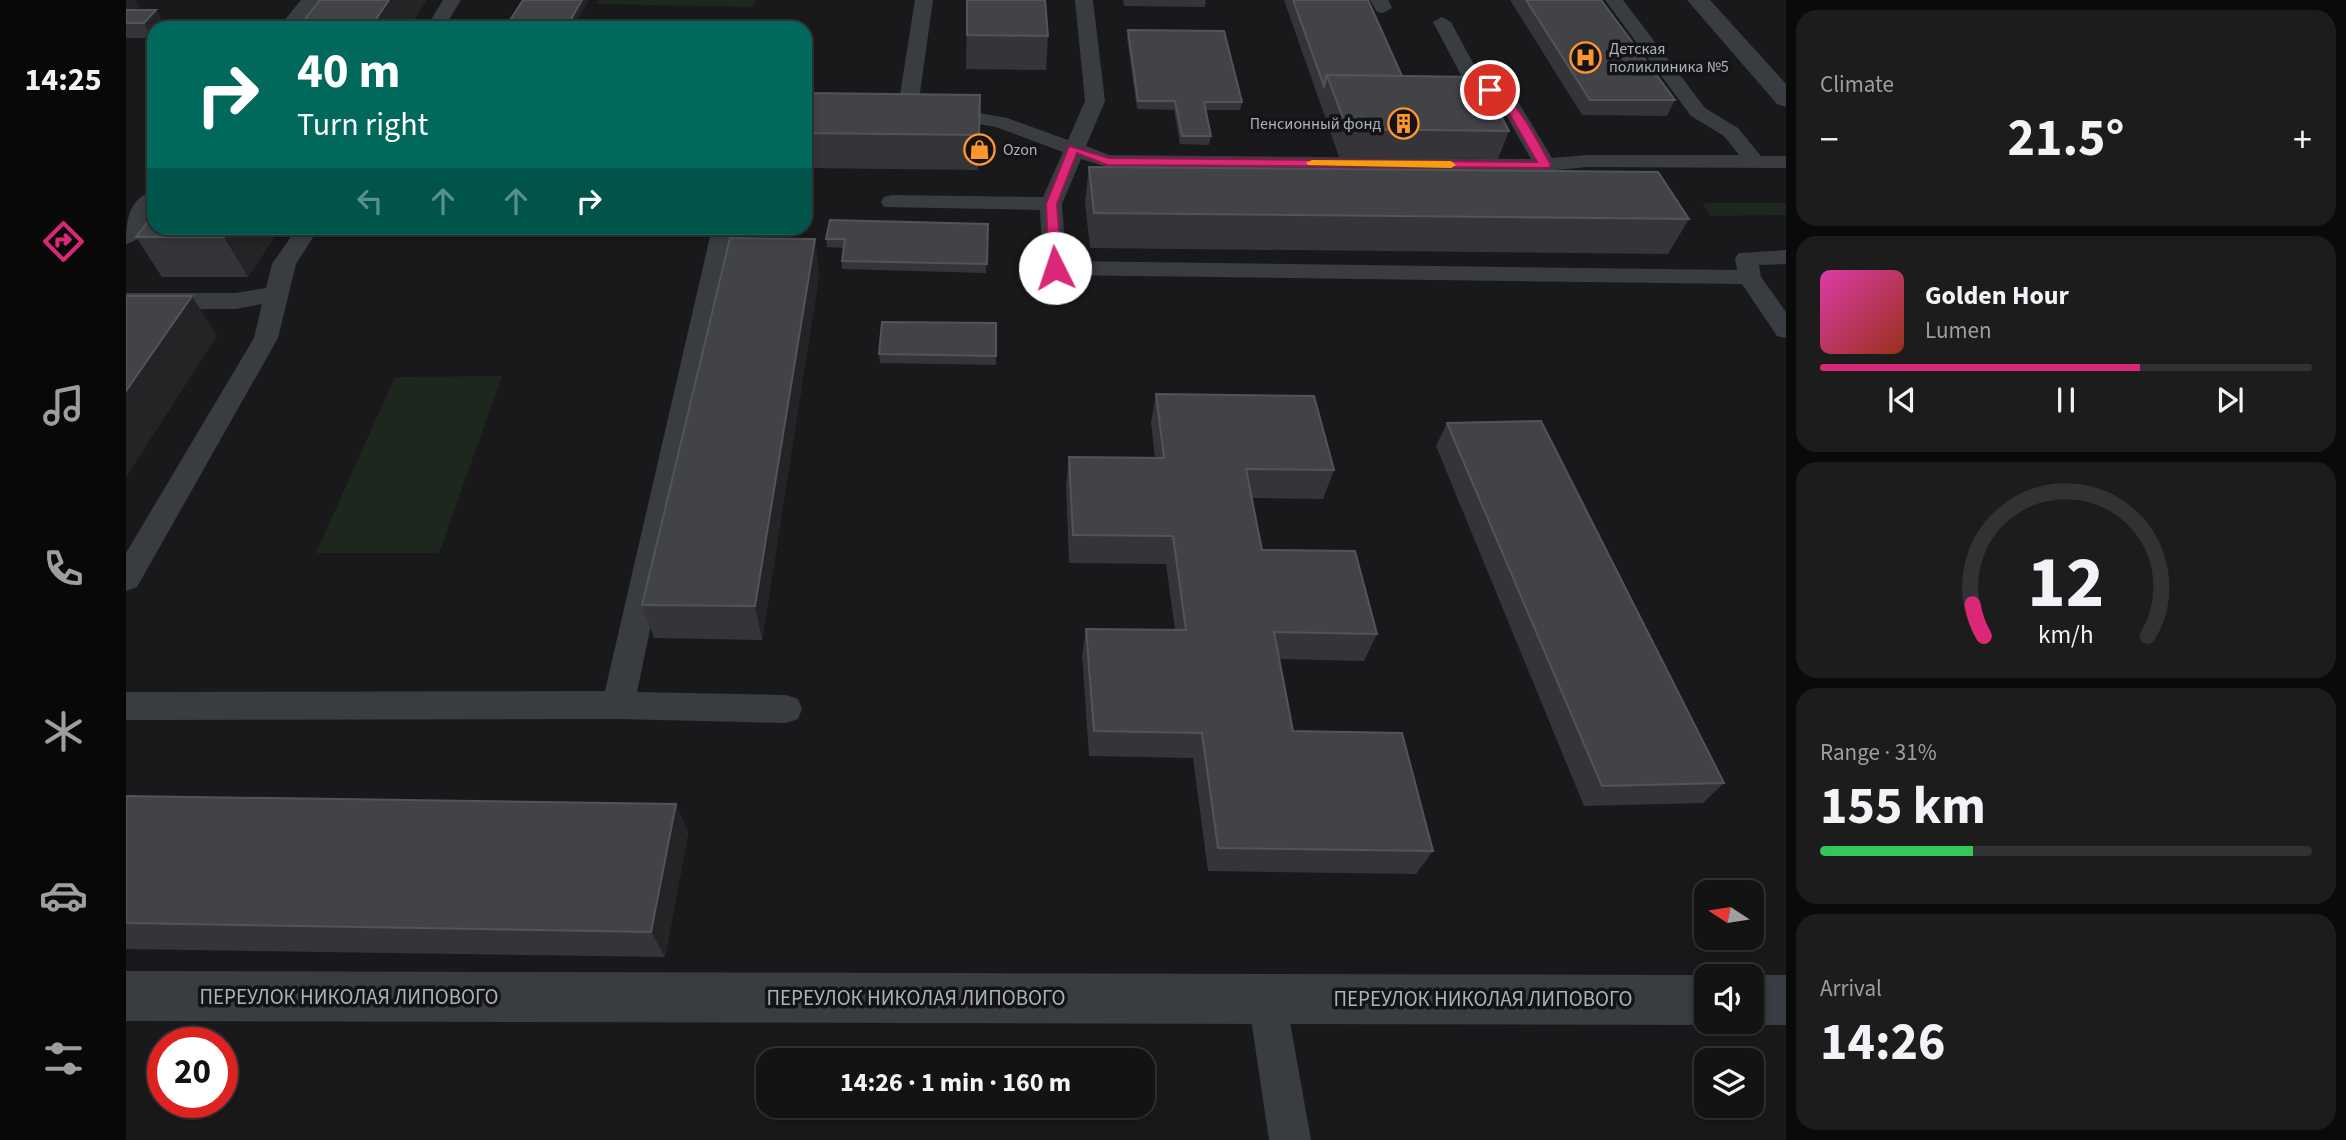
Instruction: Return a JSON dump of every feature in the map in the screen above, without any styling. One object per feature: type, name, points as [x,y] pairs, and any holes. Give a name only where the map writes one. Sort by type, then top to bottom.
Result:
[{"type":"street","points":[[296,21],[313,0]]},
{"type":"street","points":[[1698,0],[1786,99]]},
{"type":"street","points":[[126,235],[147,209]]},
{"type":"street","name":"ПЕРЕУЛОК НИКОЛАЯ ЛИПОВОГО","points":[[126,996],[1694,999]]},
{"type":"street","points":[[1764,1000],[1786,1000]]},
{"type":"lane","points":[[439,21],[452,0]]},
{"type":"lane","points":[[908,107],[924,0]]},
{"type":"lane","points":[[1084,0],[1095,101],[1051,204],[1055,268],[1749,277]]},
{"type":"lane","points":[[1614,0],[1698,112],[1731,132],[1755,162]]},
{"type":"lane","points":[[1442,22],[1471,77],[1510,104],[1545,165]]},
{"type":"lane","points":[[882,107],[908,107],[1000,122],[1107,161],[1545,165],[1588,161],[1786,162]]},
{"type":"lane","points":[[892,202],[1051,204]]},
{"type":"lane","points":[[126,579],[266,338],[284,264],[303,235]]},
{"type":"lane","points":[[618,705],[721,235]]},
{"type":"lane","points":[[1786,257],[1747,258],[1749,277],[1786,330]]},
{"type":"lane","points":[[126,301],[236,301],[278,294]]},
{"type":"lane","points":[[126,706],[618,705],[786,709]]},
{"type":"lane","points":[[1267,999],[1290,1140]]},
{"type":"shaded area","points":[[598,0],[755,0],[753,7],[596,4]]},
{"type":"shaded area","points":[[1702,203],[1786,203],[1786,215],[1711,216]]},
{"type":"shaded area","points":[[502,376],[439,553],[316,553],[395,377]]},
{"type":"building","points":[[320,0],[389,0],[375,21],[304,21]]},
{"type":"building","points":[[523,0],[582,0],[570,21],[510,21]]},
{"type":"building","points":[[967,0],[1045,0],[1048,36],[967,35]]},
{"type":"building","points":[[1293,0],[1368,0],[1402,76],[1327,75],[1324,86]]},
{"type":"building","name":"Детская поликлиника №5","points":[[1526,0],[1601,0],[1675,100],[1590,100]]},
{"type":"building","points":[[126,10],[156,10],[144,23],[126,23]]},
{"type":"building","points":[[1128,30],[1224,31],[1242,102],[1204,102],[1211,136],[1182,136],[1175,101],[1138,101]]},
{"type":"building","points":[[1327,75],[1481,77],[1509,131],[1347,129]]},
{"type":"building","points":[[812,93],[980,95],[979,135],[812,133]]},
{"type":"building","points":[[1089,167],[1658,172],[1689,219],[1094,213]]},
{"type":"building","points":[[830,220],[988,224],[987,264],[842,261],[845,239],[826,239]]},
{"type":"building","points":[[147,223],[147,235],[226,235],[224,237],[136,237]]},
{"type":"building","points":[[730,238],[815,239],[755,606],[642,605]]},
{"type":"building","points":[[126,296],[192,296],[126,391]]},
{"type":"building","points":[[882,322],[996,323],[996,356],[879,354]]},
{"type":"building","points":[[1156,394],[1314,396],[1334,470],[1246,469],[1262,550],[1355,551],[1377,634],[1274,632],[1293,731],[1402,733],[1433,851],[1218,848],[1202,733],[1094,731],[1086,629],[1186,630],[1173,536],[1073,535],[1069,457],[1164,458]]},
{"type":"building","points":[[1541,421],[1724,783],[1602,786],[1447,423]]},
{"type":"building","points":[[126,796],[676,804],[651,932],[126,923]]},
{"type":"slow traffic","points":[[1312,163],[1451,165]]},
{"type":"place","name":"Детская поликлиника №5","points":[[1586,58]]},
{"type":"place","name":"Пенсионный фонд","points":[[1404,124]]},
{"type":"place","name":"Ozon","points":[[980,150]]},
{"type":"route","points":[[1055,268],[1051,204],[1073,148],[1107,161],[1545,165],[1510,104],[1490,90]]}]
